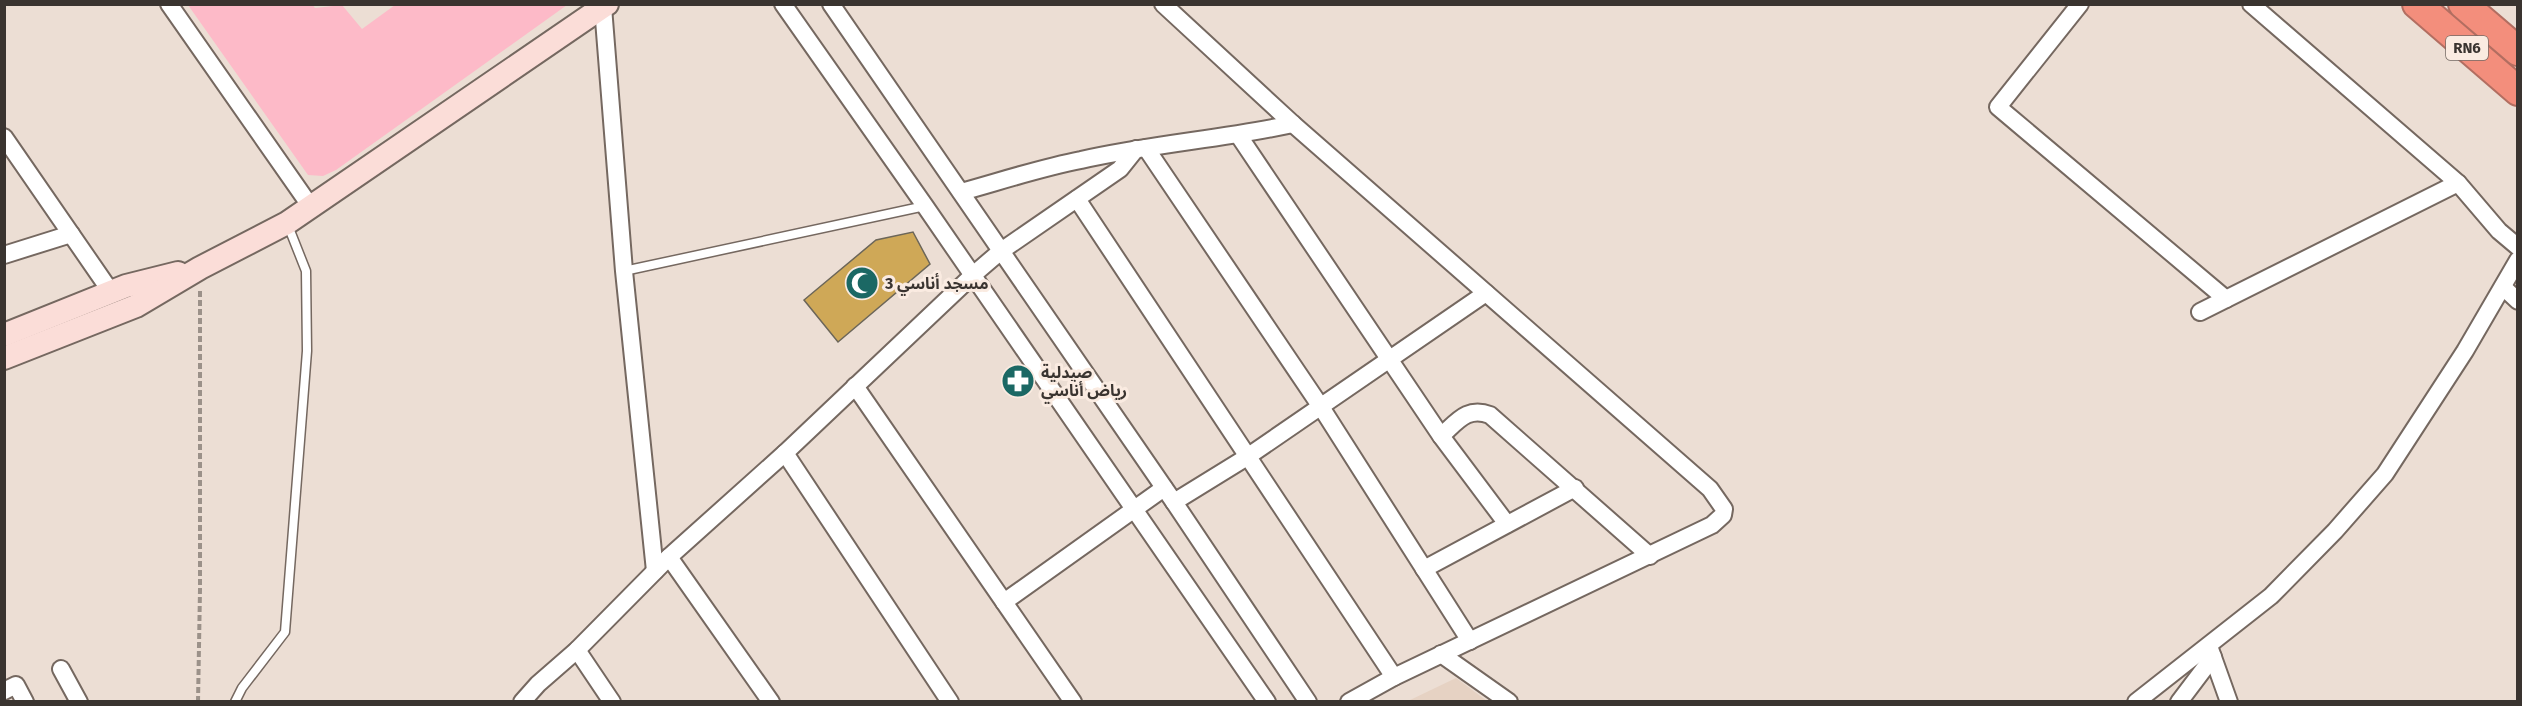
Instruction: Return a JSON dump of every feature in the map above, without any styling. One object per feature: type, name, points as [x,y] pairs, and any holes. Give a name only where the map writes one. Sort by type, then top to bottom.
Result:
[{"type":"highway","name":"RN6","points":[[2417,4],[2517,91]]},
{"type":"highway","name":"RN6","points":[[2463,4],[2517,51]]},
{"type":"street","points":[[170,4],[310,207]]},
{"type":"street","points":[[783,4],[974,275],[1267,702]]},
{"type":"street","points":[[831,4],[1169,495],[1308,702]]},
{"type":"street","points":[[1163,4],[1293,124],[1710,489],[1722,503],[1724,509],[1718,521],[1650,556],[1441,654],[1349,702]]},
{"type":"street","points":[[2080,4],[1998,106],[2226,299]]},
{"type":"street","points":[[2251,4],[2458,183],[2499,231],[2517,247]]},
{"type":"street","points":[[4,358],[136,306],[200,268],[287,223],[605,6]]},
{"type":"street","points":[[605,6],[624,271],[655,571]]},
{"type":"street","points":[[961,192],[1080,160],[1141,148],[1239,136],[1293,124]]},
{"type":"street","points":[[1239,136],[1388,360],[1441,436],[1508,524]]},
{"type":"street","points":[[4,137],[111,292]]},
{"type":"street","points":[[522,702],[669,557],[785,453],[974,275],[1001,251],[1120,169],[1141,148]]},
{"type":"street","points":[[1141,148],[1321,407],[1470,641]]},
{"type":"street","points":[[2200,312],[2458,183]]},
{"type":"street","points":[[1077,199],[1394,677]]},
{"type":"street","points":[[4,255],[71,234]]},
{"type":"street","points":[[2136,702],[2211,652],[2271,596],[2335,531],[2385,474],[2422,420],[2517,260]]},
{"type":"street","points":[[4,335],[126,286],[200,268]]},
{"type":"street","points":[[2503,287],[2517,301]]},
{"type":"street","points":[[1004,602],[1135,509],[1247,457],[1486,292]]},
{"type":"street","points":[[855,386],[1073,702]]},
{"type":"street","points":[[1441,436],[1468,413],[1482,412],[1501,423],[1650,556]]},
{"type":"street","points":[[785,453],[950,702]]},
{"type":"street","points":[[1424,569],[1575,488]]},
{"type":"street","points":[[669,557],[771,702]]},
{"type":"street","points":[[577,650],[612,702]]},
{"type":"street","points":[[2179,702],[2211,652]]},
{"type":"street","points":[[2211,652],[2229,702]]},
{"type":"street","points":[[1441,654],[1509,702]]},
{"type":"street","points":[[62,669],[79,702]]},
{"type":"street","points":[[4,691],[16,685],[25,702]]},
{"type":"lane","points":[[624,271],[925,206]]},
{"type":"lane","points":[[235,702],[242,688],[285,632],[307,351],[306,271],[287,223]]},
{"type":"path","points":[[198,702],[201,590],[200,268]]},
{"type":"shaded area","points":[[312,4],[315,8],[342,5],[362,29],[395,5],[567,5],[336,170],[323,176],[308,175],[188,5]]},
{"type":"shaded area","points":[[1456,678],[1487,701],[1408,701]]},
{"type":"building","points":[[913,232],[930,264],[838,342],[804,300],[876,240]]},
{"type":"place","name":"مسجد أناسي 3","points":[[862,283]]},
{"type":"place","name":"صيدلية رياض أناسي","points":[[1018,381]]}]
